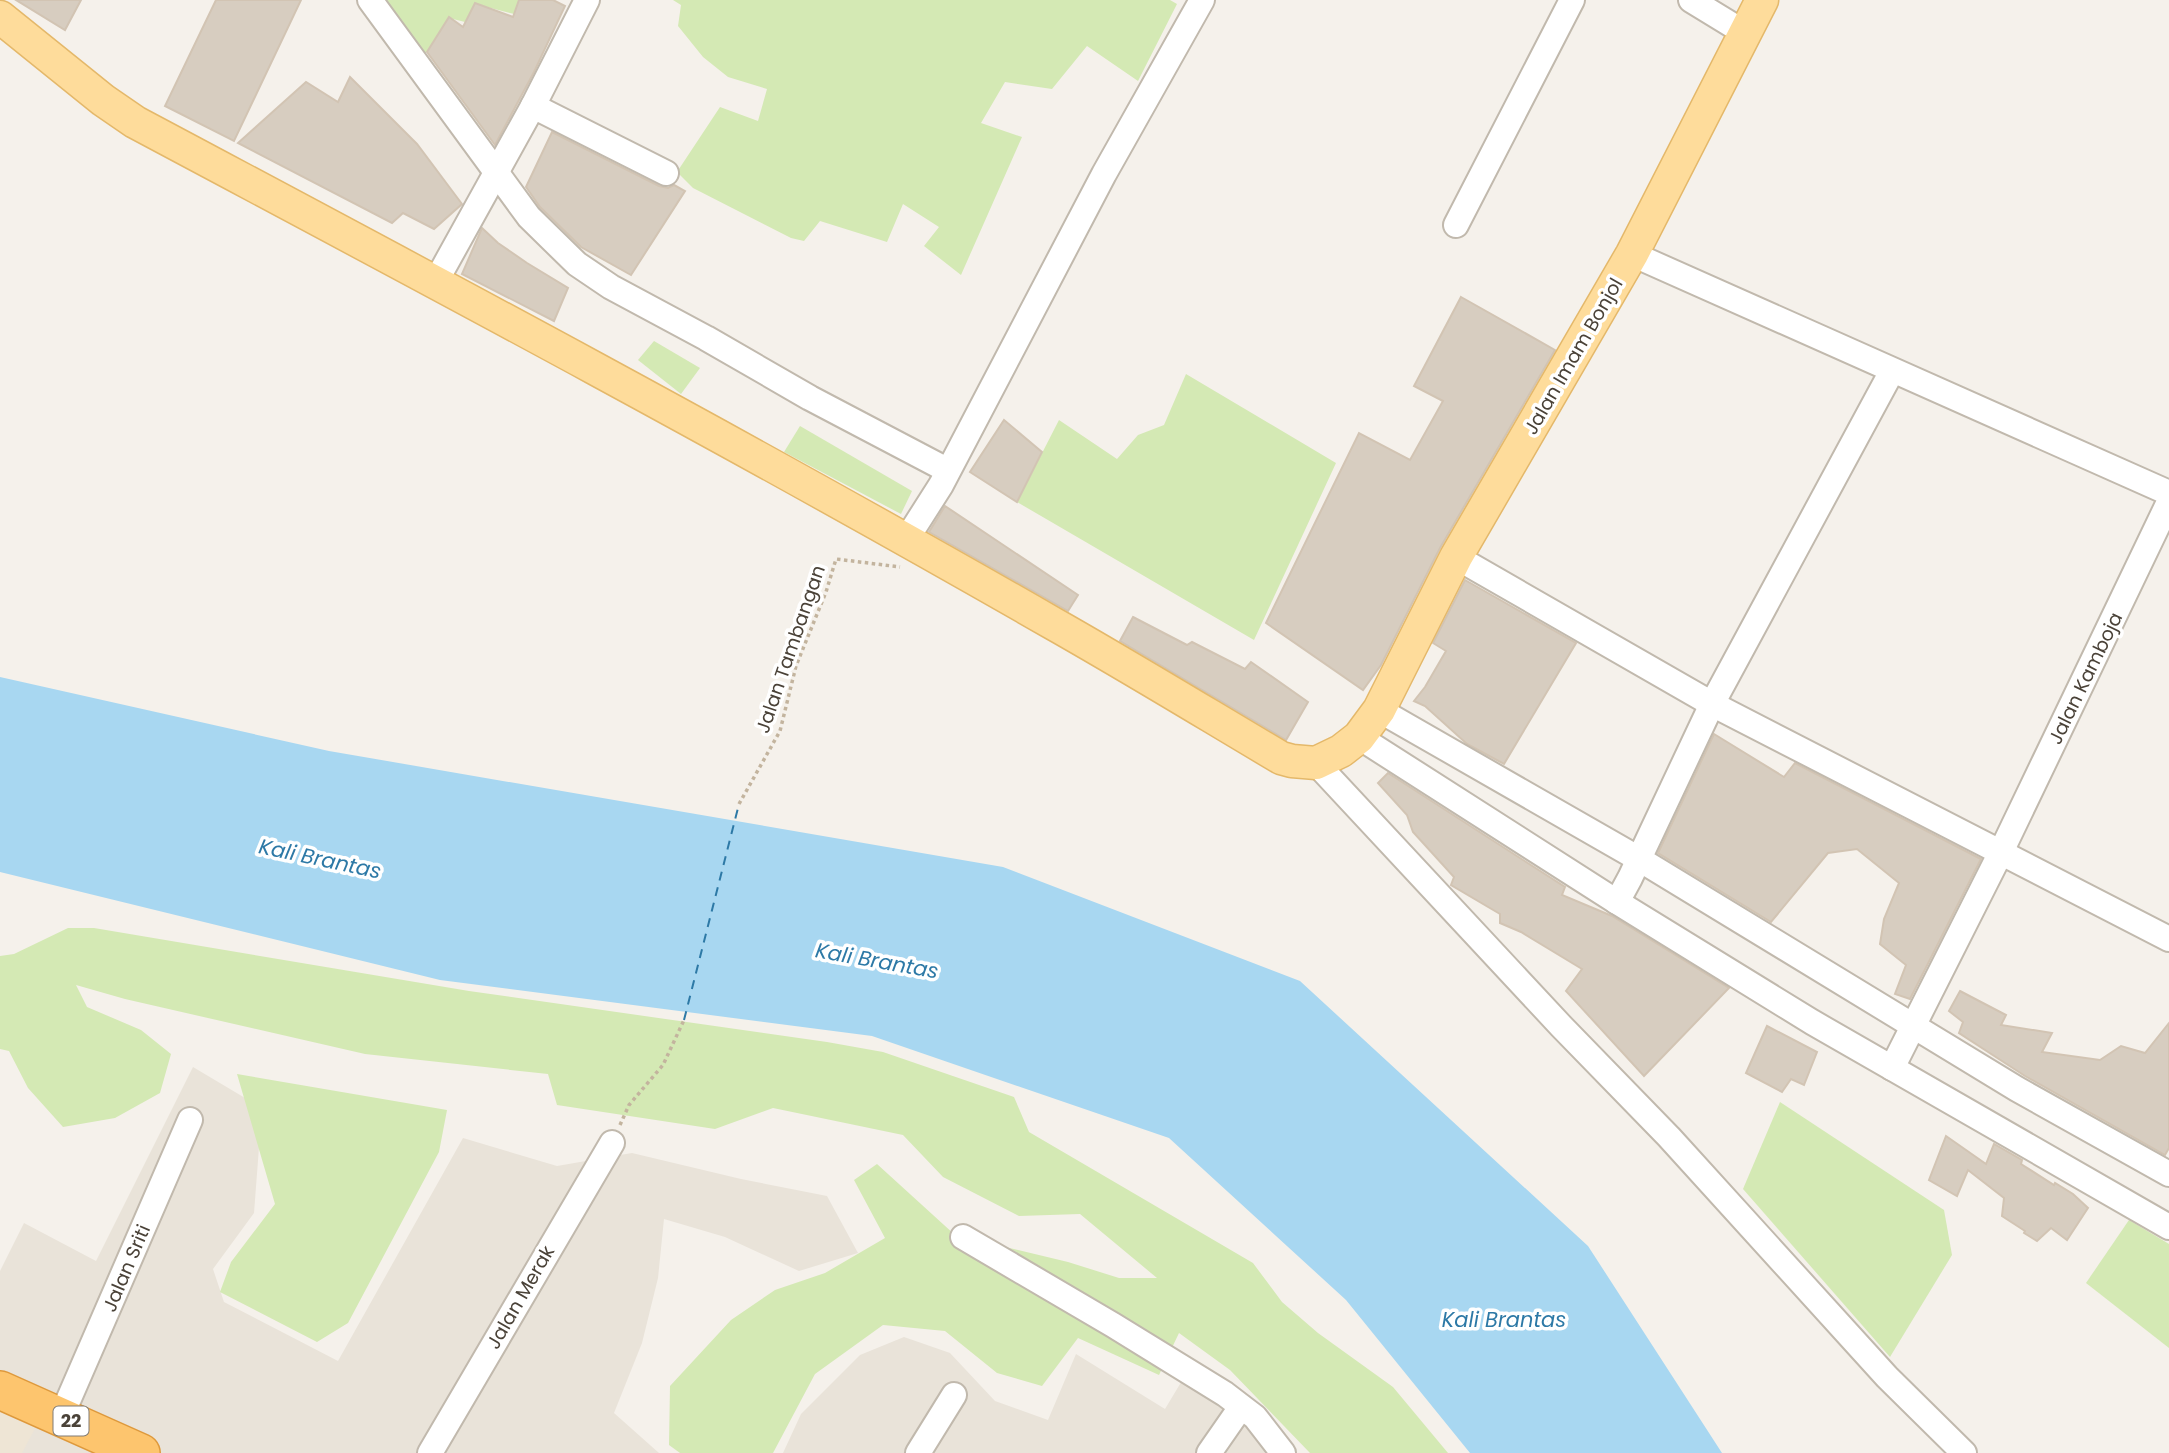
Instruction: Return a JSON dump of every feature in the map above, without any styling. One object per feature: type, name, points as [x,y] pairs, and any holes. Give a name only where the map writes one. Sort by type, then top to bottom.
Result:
[{"type":"highway","name":"22","points":[[0,1390],[61,1417],[124,1450]]},
{"type":"main road","name":"Jalan Imam Bonjol","points":[[1369,724],[1457,557],[1632,254],[1762,0]]},
{"type":"main road","points":[[0,17],[103,100],[135,122],[436,283],[903,554],[1056,625],[1281,758],[1316,763],[1341,751],[1369,724]]},
{"type":"street","points":[[370,0],[495,173],[541,231],[577,264],[611,287],[810,398],[939,486]]},
{"type":"street","points":[[436,283],[533,106],[587,0]]},
{"type":"street","points":[[903,554],[1104,174],[1202,0]]},
{"type":"street","points":[[1456,225],[1572,0]]},
{"type":"street","points":[[1691,0],[1745,33]]},
{"type":"street","points":[[533,106],[666,173]]},
{"type":"street","points":[[1632,254],[2169,494]]},
{"type":"street","points":[[1617,902],[1712,704],[1892,371]]},
{"type":"street","name":"Jalan Kamboja","points":[[1892,1068],[2000,854],[2169,502]]},
{"type":"street","points":[[1457,557],[1712,704],[2169,939]]},
{"type":"street","points":[[1369,724],[1915,1025],[2017,1089],[2169,1174]]},
{"type":"street","points":[[1369,724],[1617,902],[1892,1068],[2169,1227]]},
{"type":"street","points":[[1316,763],[1561,1026],[1669,1137],[1887,1377],[1964,1453]]},
{"type":"street","name":"Jalan Sriti","points":[[61,1417],[190,1120]]},
{"type":"street","name":"Jalan Merak","points":[[429,1453],[612,1143]]},
{"type":"street","points":[[963,1237],[1113,1325],[1241,1407],[1255,1417],[1283,1453]]},
{"type":"street","points":[[918,1453],[954,1395]]},
{"type":"street","points":[[1209,1453],[1241,1407]]},
{"type":"path","name":"Jalan Tambangan","points":[[738,803],[780,731],[796,666],[826,592],[836,559],[903,554]]},
{"type":"path","points":[[612,1143],[629,1105],[663,1065],[684,1020]]},
{"type":"shaded area","points":[[193,1067],[262,1108],[254,1213],[213,1269],[224,1302],[338,1361],[463,1138],[557,1166],[632,1153],[827,1196],[858,1253],[799,1271],[725,1237],[664,1219],[658,1278],[642,1343],[614,1413],[659,1453],[0,1453],[0,1271],[24,1223],[96,1261]]},
{"type":"shaded area","points":[[904,1337],[950,1353],[995,1401],[1048,1420],[1076,1354],[1165,1409],[1183,1379],[1256,1435],[1267,1453],[783,1453],[801,1414],[860,1355]]},
{"type":"shaded area","points":[[0,1401],[40,1419],[22,1453],[0,1453]]},
{"type":"green space","points":[[382,0],[519,0],[514,14],[475,4],[465,22],[449,18],[423,57]]},
{"type":"green space","points":[[673,0],[1170,0],[1177,4],[1138,81],[1087,46],[1052,89],[1005,82],[981,123],[1022,137],[961,275],[924,246],[939,227],[903,204],[887,242],[820,221],[804,241],[791,238],[693,188],[677,172],[720,107],[758,121],[767,89],[728,77],[703,57],[678,26],[681,5]]},
{"type":"green space","points":[[654,341],[700,368],[681,394],[638,360]]},
{"type":"green space","points":[[1186,374],[1336,463],[1254,640],[1017,502],[1059,420],[1117,459],[1138,435],[1164,425]]},
{"type":"green space","points":[[800,426],[912,491],[901,514],[784,452]]},
{"type":"green space","points":[[68,928],[94,928],[469,991],[883,1052],[1014,1097],[1029,1132],[1253,1263],[1282,1302],[1318,1333],[1393,1387],[1448,1453],[1310,1453],[1230,1370],[1179,1333],[1159,1375],[1078,1338],[1042,1386],[997,1373],[945,1331],[883,1325],[815,1374],[773,1453],[680,1453],[669,1445],[670,1386],[731,1320],[775,1290],[825,1273],[885,1238],[854,1180],[877,1164],[955,1235],[1068,1262],[1119,1278],[1157,1278],[1080,1214],[1019,1216],[943,1177],[903,1135],[773,1108],[715,1129],[557,1105],[548,1074],[365,1054],[125,999],[76,985],[87,1007],[141,1030],[171,1054],[160,1093],[115,1118],[63,1127],[28,1088],[9,1051],[0,1049],[0,956],[14,954]]},
{"type":"green space","points":[[237,1074],[447,1110],[439,1152],[348,1323],[317,1342],[220,1292],[231,1262],[275,1204]]},
{"type":"green space","points":[[1780,1102],[1944,1210],[1952,1255],[1890,1357],[1743,1189]]},
{"type":"green space","points":[[2129,1220],[2169,1244],[2169,1348],[2086,1283]]},
{"type":"water","name":"Kali Brantas","points":[[0,677],[329,751],[1003,867],[1300,981],[1588,1246],[1722,1453],[1470,1453],[1346,1300],[1169,1138],[872,1036],[440,980],[0,872]]},
{"type":"building","points":[[16,0],[81,0],[65,30]]},
{"type":"building","points":[[216,0],[301,0],[234,141],[165,106]]},
{"type":"building","points":[[519,0],[553,0],[565,6],[495,145],[427,52],[449,17],[463,27],[475,3],[513,17]]},
{"type":"building","points":[[350,77],[417,144],[462,204],[434,229],[403,213],[392,223],[238,143],[306,82],[338,102]]},
{"type":"building","points":[[552,132],[659,186],[668,188],[674,185],[685,191],[631,275],[581,247],[540,207],[526,187]]},
{"type":"building","points":[[482,228],[498,243],[568,288],[554,321],[462,274]]},
{"type":"building","points":[[1461,297],[1555,350],[1440,548],[1381,665],[1363,690],[1266,623],[1359,433],[1410,460],[1443,401],[1414,386]]},
{"type":"building","points":[[1004,420],[1042,452],[1017,502],[970,472]]},
{"type":"building","points":[[945,506],[1078,595],[1068,611],[929,532]]},
{"type":"building","points":[[1465,580],[1576,643],[1504,764],[1467,744],[1425,706],[1414,701],[1446,651],[1433,643]]},
{"type":"building","points":[[1133,617],[1187,645],[1192,642],[1245,669],[1251,662],[1308,702],[1286,740],[1120,641]]},
{"type":"building","points":[[1714,734],[1784,777],[1795,763],[1981,859],[1910,999],[1895,994],[1906,965],[1880,944],[1884,919],[1899,883],[1857,849],[1828,853],[1771,922],[1658,853]]},
{"type":"building","points":[[1388,773],[1565,887],[1562,895],[1612,916],[1729,988],[1644,1076],[1566,991],[1582,969],[1521,932],[1500,923],[1500,914],[1451,885],[1454,877],[1413,832],[1407,815],[1378,783]]},
{"type":"building","points":[[1960,991],[2006,1015],[2001,1025],[2052,1033],[2042,1052],[2100,1060],[2121,1046],[2145,1053],[2169,1023],[2169,1148],[2165,1155],[2025,1076],[1959,1033],[1963,1022],[1949,1011]]},
{"type":"building","points":[[1767,1026],[1817,1052],[1804,1085],[1791,1079],[1782,1092],[1746,1073]]},
{"type":"building","points":[[1946,1136],[1986,1164],[1994,1144],[2022,1160],[2021,1164],[2054,1185],[2055,1183],[2073,1194],[2088,1208],[2067,1240],[2051,1228],[2037,1241],[2024,1233],[2025,1231],[2002,1216],[2004,1198],[1968,1170],[1957,1196],[1929,1180]]},
{"type":"ferry route","points":[[684,1020],[739,804]]}]
